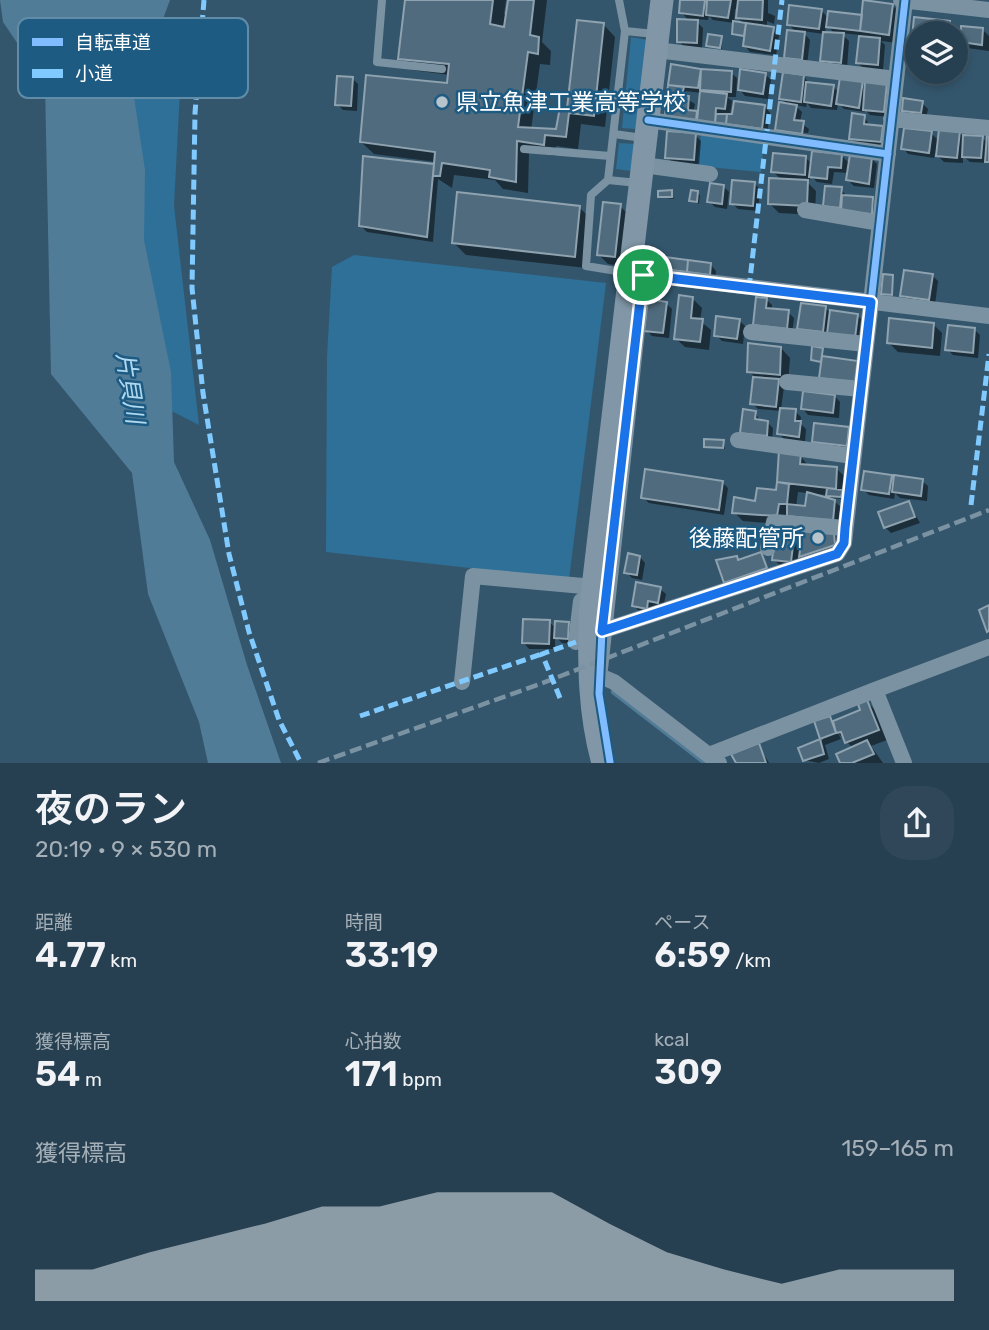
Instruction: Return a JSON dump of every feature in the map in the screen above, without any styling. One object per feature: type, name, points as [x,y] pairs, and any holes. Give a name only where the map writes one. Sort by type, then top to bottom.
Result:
[{"type":"main road","points":[[607,762],[594,729],[589,689],[590,613],[662,0]]},
{"type":"street","points":[[602,631],[837,554],[844,543],[904,0],[989,10]]},
{"type":"street","points":[[657,42],[896,79]]},
{"type":"street","points":[[891,119],[989,128]]},
{"type":"street","points":[[647,130],[888,154]]},
{"type":"street","points":[[642,174],[710,174]]},
{"type":"street","points":[[805,210],[880,223]]},
{"type":"street","points":[[632,273],[989,316]]},
{"type":"street","points":[[576,642],[632,273]]},
{"type":"street","points":[[607,762],[600,676],[602,631],[632,273]]},
{"type":"street","points":[[751,332],[866,344]]},
{"type":"street","points":[[787,382],[861,389]]},
{"type":"street","points":[[738,440],[853,456]]},
{"type":"street","points":[[768,548],[774,522],[845,528]]},
{"type":"street","points":[[462,681],[473,576],[583,586]]},
{"type":"street","points":[[600,676],[614,682],[714,759],[875,690],[989,647]]},
{"type":"street","points":[[875,690],[904,763]]},
{"type":"lane","points":[[382,0],[376,62],[442,69]]},
{"type":"lane","points":[[608,180],[625,31],[619,0]]},
{"type":"lane","points":[[625,31],[657,42]]},
{"type":"lane","points":[[614,134],[647,130]]},
{"type":"lane","points":[[524,149],[610,156]]},
{"type":"lane","points":[[632,273],[586,266],[591,195],[608,180],[642,174]]},
{"type":"shaded area","points":[[631,37],[647,40],[636,129],[622,128]]},
{"type":"shaded area","points":[[123,98],[180,98],[174,206],[199,425],[136,393]]},
{"type":"shaded area","points":[[701,134],[764,140],[761,172],[697,166]]},
{"type":"shaded area","points":[[619,143],[635,144],[632,171],[616,169]]},
{"type":"shaded area","points":[[354,255],[606,283],[569,579],[326,552],[327,357],[332,267]]},
{"type":"water","points":[[0,0],[170,0],[163,18],[18,18],[18,44],[3,22]]},
{"type":"water","name":"片貝川","points":[[45,98],[134,98],[145,170],[144,240],[171,372],[174,462],[210,540],[247,665],[281,763],[208,763],[199,722],[148,594],[132,473],[51,374]]},
{"type":"building","points":[[405,0],[493,0],[490,24],[504,27],[508,0],[534,0],[530,35],[539,37],[538,54],[528,52],[518,127],[556,129],[560,107],[567,108],[577,20],[604,23],[594,116],[569,113],[566,137],[545,135],[544,145],[517,141],[516,182],[489,177],[490,170],[442,163],[440,176],[433,176],[435,152],[360,142],[366,75],[447,83],[449,64],[398,59]]},
{"type":"building","points":[[680,0],[705,0],[703,16],[679,13]]},
{"type":"building","points":[[707,0],[731,0],[728,18],[706,15]]},
{"type":"building","points":[[738,0],[763,0],[762,20],[736,18]]},
{"type":"building","points":[[863,0],[893,4],[889,35],[860,31]]},
{"type":"building","points":[[789,5],[822,9],[819,29],[787,25]]},
{"type":"building","points":[[828,11],[862,15],[860,31],[826,27]]},
{"type":"building","points":[[914,17],[950,21],[914,21]]},
{"type":"building","points":[[677,19],[698,20],[697,43],[677,42]]},
{"type":"building","points":[[733,21],[746,23],[744,36],[732,34]]},
{"type":"building","points":[[746,23],[774,27],[770,51],[743,46]]},
{"type":"building","points":[[968,27],[983,28],[982,45],[968,43]]},
{"type":"building","points":[[787,30],[805,32],[802,60],[784,58]]},
{"type":"building","points":[[823,32],[844,33],[841,63],[820,61]]},
{"type":"building","points":[[708,34],[722,36],[720,48],[706,46]]},
{"type":"building","points":[[859,36],[880,38],[878,65],[856,63]]},
{"type":"building","points":[[671,64],[701,69],[698,88],[668,85]]},
{"type":"building","points":[[701,69],[732,71],[731,92],[700,90]]},
{"type":"building","points":[[740,69],[766,73],[763,94],[738,90]]},
{"type":"building","points":[[783,72],[804,75],[801,102],[779,99]]},
{"type":"building","points":[[337,76],[353,77],[351,106],[335,105]]},
{"type":"building","points":[[840,77],[863,80],[859,108],[836,104]]},
{"type":"building","points":[[865,81],[887,83],[884,112],[863,110]]},
{"type":"building","points":[[806,82],[834,85],[831,106],[804,102]]},
{"type":"building","points":[[668,85],[684,87],[682,95],[667,93]]},
{"type":"building","points":[[700,91],[727,94],[725,109],[716,108],[715,123],[697,121]]},
{"type":"building","points":[[667,93],[689,96],[688,110],[697,111],[696,120],[665,116]]},
{"type":"building","points":[[903,98],[923,101],[921,113],[902,111]]},
{"type":"building","points":[[734,101],[765,105],[762,129],[726,124],[727,114],[732,114]]},
{"type":"building","points":[[779,102],[797,105],[794,120],[804,121],[802,134],[775,130]]},
{"type":"building","points":[[852,113],[865,115],[864,124],[883,126],[881,142],[849,139]]},
{"type":"building","points":[[716,114],[727,114],[726,124],[715,123]]},
{"type":"building","points":[[904,128],[932,131],[929,153],[901,149]]},
{"type":"building","points":[[939,129],[960,131],[957,158],[936,156]]},
{"type":"building","points":[[667,131],[696,133],[694,160],[665,158]]},
{"type":"building","points":[[987,134],[989,162],[985,162]]},
{"type":"building","points":[[963,135],[983,136],[981,158],[962,157]]},
{"type":"building","points":[[812,151],[842,154],[841,168],[828,167],[827,179],[809,177]]},
{"type":"building","points":[[773,153],[806,156],[805,175],[771,172]]},
{"type":"building","points":[[850,154],[872,157],[869,184],[846,180]]},
{"type":"building","points":[[363,156],[434,164],[427,237],[359,226]]},
{"type":"building","points":[[769,178],[808,180],[807,206],[768,204]]},
{"type":"building","points":[[732,180],[755,182],[753,206],[730,204]]},
{"type":"building","points":[[710,183],[724,185],[722,204],[707,202]]},
{"type":"building","points":[[825,186],[842,187],[840,208],[823,206]]},
{"type":"building","points":[[672,190],[672,197],[658,197],[658,191]]},
{"type":"building","points":[[691,190],[698,191],[697,202],[689,201]]},
{"type":"building","points":[[457,192],[580,206],[575,257],[452,243]]},
{"type":"building","points":[[842,195],[873,197],[872,214],[841,212]]},
{"type":"building","points":[[603,202],[621,204],[615,257],[597,255]]},
{"type":"building","points":[[650,255],[688,260],[687,272],[648,267]]},
{"type":"building","points":[[688,260],[711,263],[710,275],[687,272]]},
{"type":"building","points":[[904,270],[933,274],[929,300],[900,296]]},
{"type":"building","points":[[883,274],[893,275],[892,295],[881,294]]},
{"type":"building","points":[[679,295],[693,297],[691,318],[703,319],[700,342],[674,339]]},
{"type":"building","points":[[756,297],[767,298],[766,308],[789,310],[787,329],[753,325]]},
{"type":"building","points":[[648,299],[667,302],[663,333],[644,331]]},
{"type":"building","points":[[801,303],[826,306],[823,332],[797,329]]},
{"type":"building","points":[[830,310],[858,314],[855,338],[827,334]]},
{"type":"building","points":[[716,316],[740,319],[737,339],[714,336]]},
{"type":"building","points":[[889,318],[934,323],[932,348],[887,343]]},
{"type":"building","points":[[948,325],[975,328],[973,353],[945,350]]},
{"type":"building","points":[[748,343],[781,347],[780,375],[747,372]]},
{"type":"building","points":[[812,346],[823,348],[821,362],[811,360]]},
{"type":"building","points":[[822,356],[858,361],[855,383],[819,378]]},
{"type":"building","points":[[753,377],[779,379],[776,407],[750,404]]},
{"type":"building","points":[[803,391],[835,395],[833,413],[801,409]]},
{"type":"building","points":[[780,408],[796,409],[795,421],[801,421],[799,437],[777,434]]},
{"type":"building","points":[[743,409],[756,411],[755,419],[768,421],[767,436],[740,433]]},
{"type":"building","points":[[814,423],[849,427],[847,446],[812,442]]},
{"type":"building","points":[[704,439],[724,440],[723,448],[704,447]]},
{"type":"building","points":[[779,450],[801,453],[800,464],[837,467],[836,489],[777,482]]},
{"type":"building","points":[[645,469],[723,481],[719,510],[641,498]]},
{"type":"building","points":[[864,471],[892,475],[889,494],[861,490]]},
{"type":"building","points":[[894,475],[923,479],[921,496],[892,492]]},
{"type":"building","points":[[777,482],[789,484],[787,504],[779,504],[777,516],[732,513],[734,497],[755,501],[757,488],[776,490]]},
{"type":"building","points":[[827,488],[843,490],[841,497],[826,496]]},
{"type":"building","points":[[807,492],[835,500],[833,521],[787,516],[787,504],[805,506]]},
{"type":"building","points":[[909,501],[915,517],[884,528],[878,512]]},
{"type":"building","name":"後藤配管所","points":[[803,529],[834,532],[835,545],[799,557]]},
{"type":"building","points":[[775,534],[794,537],[791,562],[772,560]]},
{"type":"building","points":[[761,552],[767,568],[724,583],[716,560],[737,556],[738,560]]},
{"type":"building","points":[[628,553],[640,556],[637,575],[624,573]]},
{"type":"building","points":[[636,582],[661,587],[658,603],[648,601],[647,609],[632,606]]},
{"type":"building","points":[[989,605],[989,631],[987,632],[979,610]]},
{"type":"building","points":[[523,619],[550,620],[549,644],[522,643]]},
{"type":"building","points":[[555,621],[569,622],[568,639],[554,638]]},
{"type":"building","points":[[867,700],[879,730],[845,743],[841,732],[836,733],[833,721],[860,710],[858,704]]},
{"type":"building","points":[[830,716],[836,733],[820,739],[814,721]]},
{"type":"building","points":[[820,739],[824,754],[803,761],[798,748]]},
{"type":"building","points":[[867,740],[874,754],[852,763],[840,763],[836,754]]},
{"type":"building","points":[[759,743],[766,763],[736,763],[731,754]]},
{"type":"waterway","points":[[613,692],[705,763]]},
{"type":"railway","points":[[318,763],[540,684],[989,510]]},
{"type":"marked path","points":[[203,18],[204,0]]},
{"type":"marked path","points":[[749,288],[782,0]]},
{"type":"marked path","points":[[196,98],[192,288],[203,393],[229,554],[249,632],[279,720],[301,763]]},
{"type":"marked path","points":[[971,505],[989,354]]},
{"type":"marked path","points":[[560,698],[542,654],[576,642]]},
{"type":"marked path","points":[[360,716],[542,654]]},
{"type":"cycle path","points":[[602,631],[837,554],[844,543],[905,0]]},
{"type":"cycle path","points":[[648,120],[888,154]]},
{"type":"cycle path","points":[[610,762],[599,694],[602,631],[643,275]]},
{"type":"place","name":"県立魚津工業高等学校","points":[[442,102]]},
{"type":"place","name":"後藤配管所","points":[[818,538]]},
{"type":"route","points":[[643,275],[871,302],[844,543],[837,554],[602,631],[643,275]]}]
